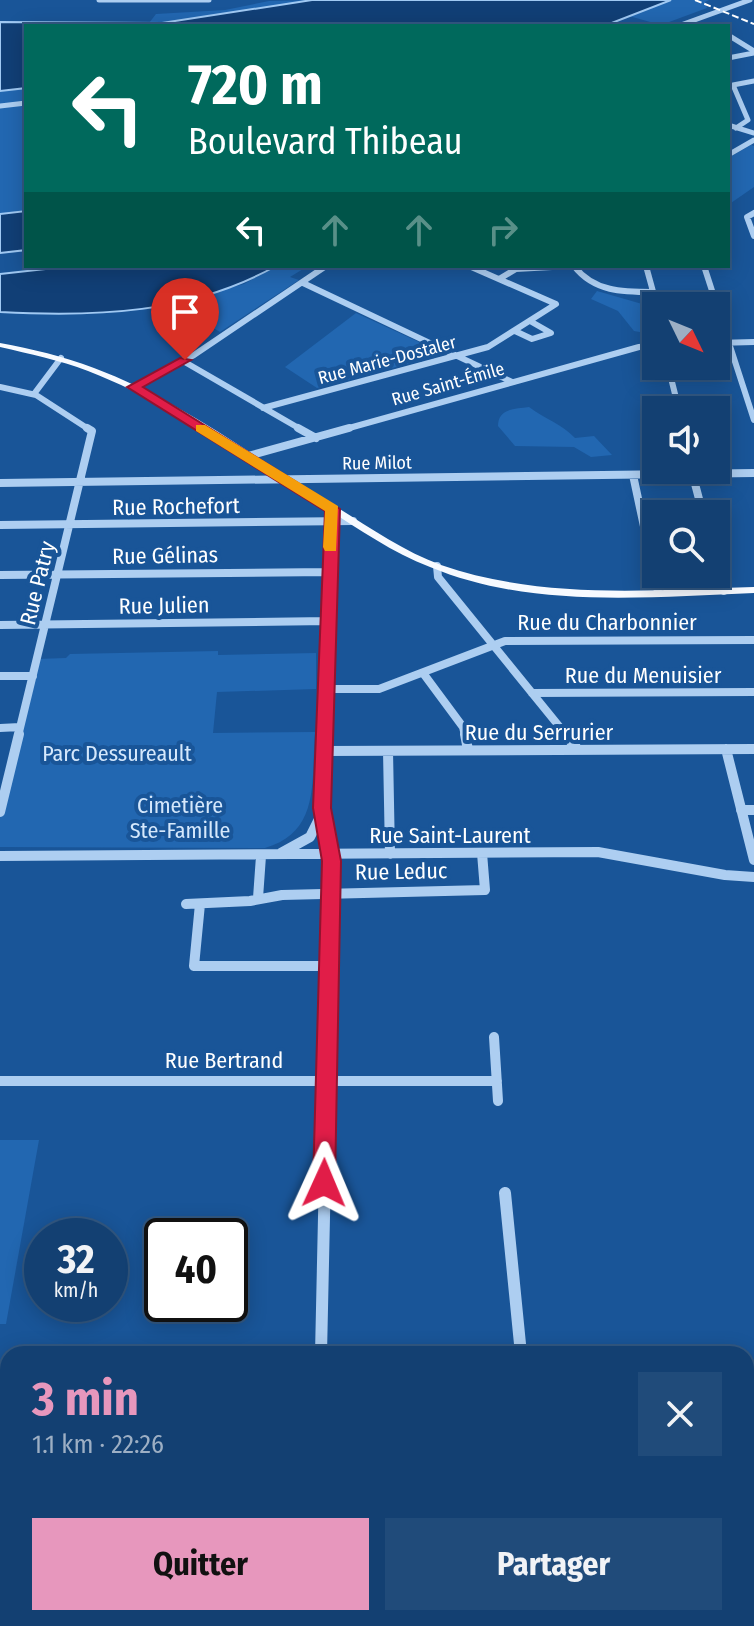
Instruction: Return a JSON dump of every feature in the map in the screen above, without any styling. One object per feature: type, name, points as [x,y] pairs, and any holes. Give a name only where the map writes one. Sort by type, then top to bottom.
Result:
[{"type":"main road","points":[[0,345],[61,358],[133,387],[353,521],[437,566],[482,580],[537,590],[754,590]]},
{"type":"street","points":[[99,0],[209,0]]},
{"type":"street","points":[[683,24],[741,2],[752,1]]},
{"type":"street","points":[[730,36],[754,52]]},
{"type":"street","points":[[730,58],[754,52]]},
{"type":"street","points":[[736,128],[748,121],[734,84],[754,81]]},
{"type":"street","points":[[730,95],[737,95]]},
{"type":"street","points":[[0,106],[24,103]]},
{"type":"street","points":[[730,126],[754,133]]},
{"type":"street","points":[[730,153],[754,140]]},
{"type":"street","points":[[751,214],[747,218],[754,236]]},
{"type":"street","points":[[133,387],[183,361],[323,268]]},
{"type":"street","name":"Rue Marie-Dostaler","points":[[263,408],[491,346],[556,304],[474,268]]},
{"type":"street","points":[[499,279],[516,269],[535,268]]},
{"type":"street","points":[[574,268],[583,279],[611,291],[653,292],[647,268]]},
{"type":"street","points":[[705,268],[713,292]]},
{"type":"street","points":[[303,283],[512,382]]},
{"type":"street","name":"Rue Marie-Dostaler","points":[[515,331],[532,339],[551,333],[530,321]]},
{"type":"street","points":[[730,342],[754,342]]},
{"type":"street","points":[[730,345],[754,420]]},
{"type":"street","name":"Rue Saint-Émile","points":[[248,456],[642,349]]},
{"type":"street","points":[[0,387],[34,394],[61,358]]},
{"type":"street","points":[[183,361],[316,438]]},
{"type":"street","name":"Rue Patry","points":[[0,812],[3,787],[46,624],[92,429],[34,394]]},
{"type":"street","name":"Rue Milot","points":[[730,474],[754,475]]},
{"type":"street","points":[[633,475],[658,592]]},
{"type":"street","name":"Rue Milot","points":[[0,483],[642,475]]},
{"type":"street","points":[[321,1346],[331,893],[331,855],[322,812],[333,509]]},
{"type":"street","name":"Rue Rochefort","points":[[0,525],[353,521]]},
{"type":"street","points":[[437,566],[438,577],[578,750]]},
{"type":"street","name":"Rue Gélinas","points":[[0,575],[329,572]]},
{"type":"street","name":"Rue Julien","points":[[0,625],[328,621]]},
{"type":"street","name":"Rue du Charbonnier","points":[[325,689],[377,689],[510,640],[754,640]]},
{"type":"street","points":[[423,673],[463,727],[468,750]]},
{"type":"street","points":[[0,676],[33,676]]},
{"type":"street","name":"Rue du Menuisier","points":[[532,693],[754,692]]},
{"type":"street","points":[[0,728],[20,727]]},
{"type":"street","points":[[726,749],[754,860]]},
{"type":"street","name":"Rue du Serrurier","points":[[324,751],[754,749]]},
{"type":"street","points":[[388,751],[390,854]]},
{"type":"street","points":[[741,810],[754,810]]},
{"type":"street","points":[[258,898],[266,856],[291,849],[307,840],[322,812]]},
{"type":"street","name":"Rue Leduc","points":[[186,904],[331,893],[485,890],[482,853]]},
{"type":"street","name":"Rue Saint-Laurent","points":[[0,856],[611,853],[721,874],[754,877]]},
{"type":"street","points":[[200,904],[194,966],[329,966]]},
{"type":"street","points":[[494,1037],[498,1101]]},
{"type":"street","name":"Rue Bertrand","points":[[0,1081],[497,1081]]},
{"type":"street","points":[[505,1193],[520,1346]]},
{"type":"green space","points":[[312,0],[149,23],[156,14],[225,10],[269,1]]},
{"type":"green space","points":[[671,0],[709,0],[705,2],[707,8],[664,24],[629,16]]},
{"type":"green space","points":[[24,88],[24,211],[0,214],[0,91]]},
{"type":"green space","points":[[754,146],[754,187],[730,204],[730,157]]},
{"type":"green space","points":[[272,268],[305,268],[290,277],[299,280],[220,332],[200,320],[208,314],[197,314],[179,302],[244,284]]},
{"type":"green space","points":[[597,291],[642,304],[642,332],[634,331],[618,311],[591,299]]},
{"type":"green space","points":[[356,313],[445,354],[317,388],[285,367]]},
{"type":"green space","points":[[529,407],[575,438],[594,436],[612,455],[591,457],[574,447],[515,446],[498,426],[499,420],[508,410]]},
{"type":"green space","name":"Parc Dessureault","points":[[218,651],[218,655],[316,653],[316,689],[217,692],[213,733],[315,732],[310,802],[296,830],[265,848],[0,847],[0,814],[37,659],[66,658],[70,654]]},
{"type":"green space","points":[[0,1140],[39,1140],[6,1324],[0,1324]]},
{"type":"shaded area","points":[[312,0],[671,0],[609,24],[24,24],[24,88],[0,91],[0,22],[162,23]]},
{"type":"shaded area","points":[[24,211],[24,250],[0,253],[0,214]]},
{"type":"shaded area","points":[[55,268],[272,268],[243,282],[176,303],[72,314],[0,312],[0,274]]},
{"type":"railway","points":[[695,0],[754,24]]},
{"type":"slow traffic","points":[[201,428],[333,509],[330,547]]},
{"type":"route","points":[[185,360],[133,387],[333,509],[322,808],[331,855],[324,1183]]},
{"type":"park label","name":"Cimetière Ste-Famille","points":[[180,818]]}]
